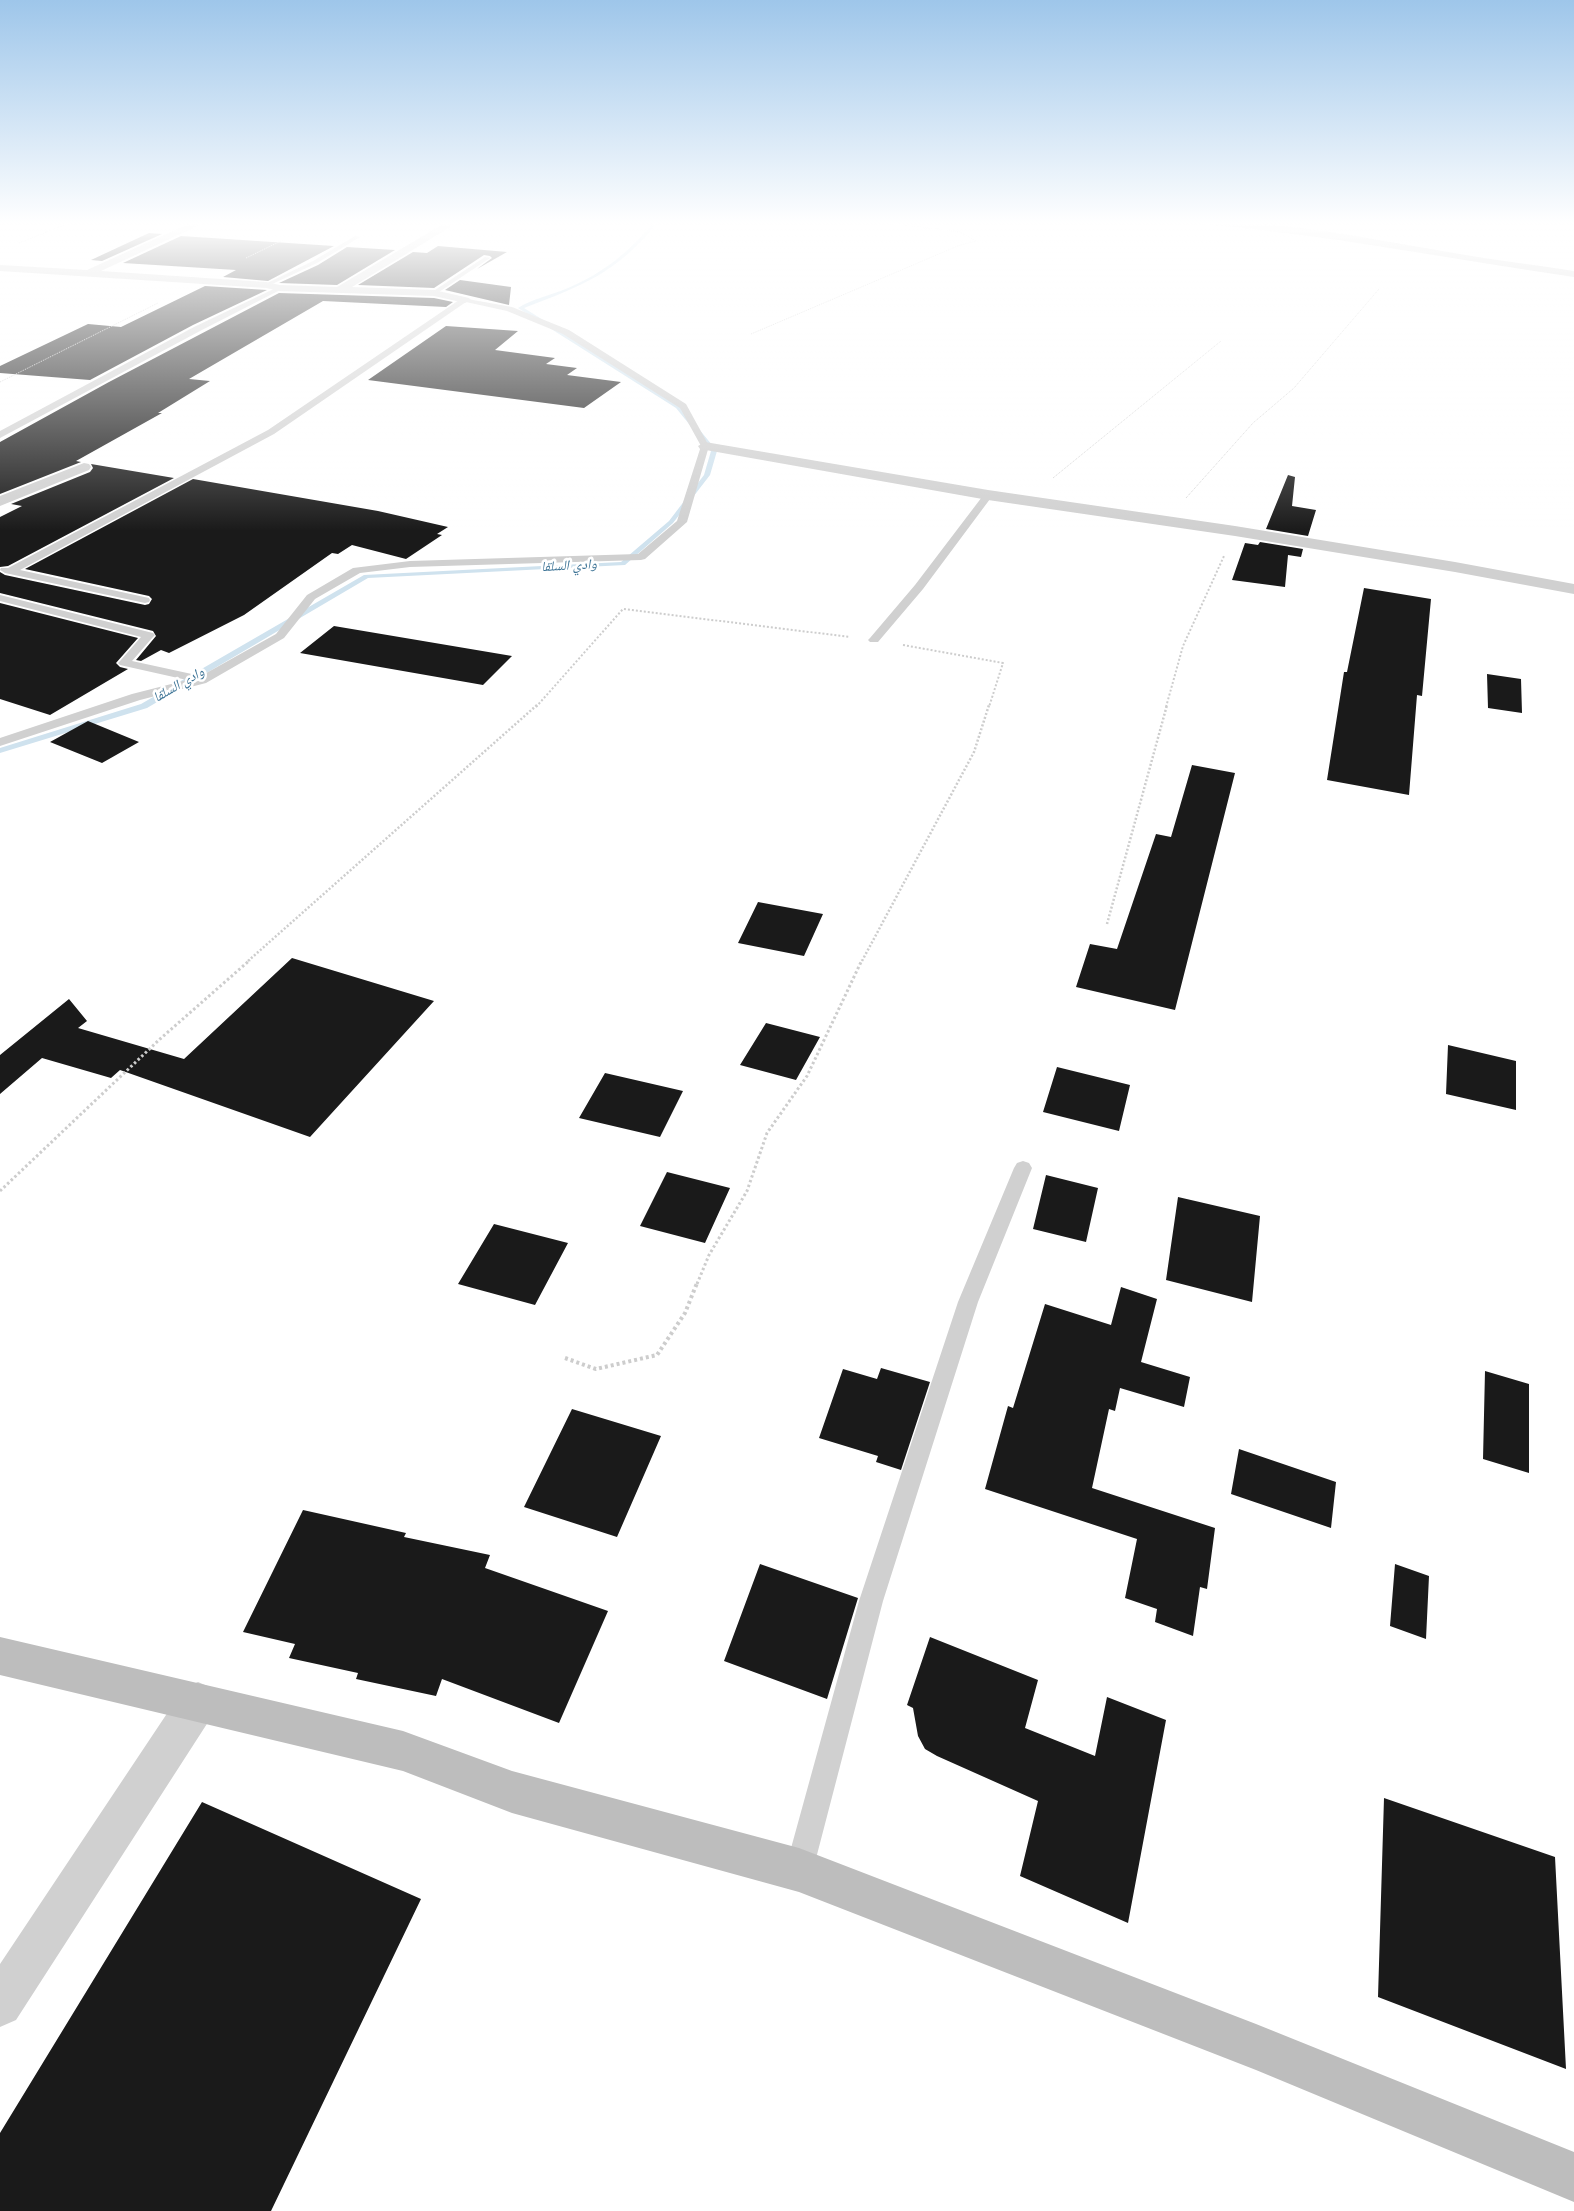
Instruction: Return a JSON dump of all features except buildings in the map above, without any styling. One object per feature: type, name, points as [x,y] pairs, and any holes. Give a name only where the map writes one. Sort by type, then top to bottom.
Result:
[{"type":"street","points":[[705,446],[988,495],[1235,531],[1455,566],[1574,589]]},
{"type":"street","points":[[0,501],[84,467]]},
{"type":"street","points":[[0,1656],[403,1751],[512,1792],[799,1870],[1256,2047],[1574,2177]]},
{"type":"street","points":[[0,2004],[198,1702]]},
{"type":"lane","points":[[0,435],[205,324]]},
{"type":"lane","points":[[5,570],[271,432],[429,324]]},
{"type":"lane","points":[[0,742],[136,697],[202,680],[280,636],[311,598],[357,570],[410,564],[641,557],[682,522],[705,446],[683,406],[566,332],[547,324]]},
{"type":"lane","points":[[874,640],[919,587],[988,495]]},
{"type":"lane","points":[[5,570],[145,600]]},
{"type":"lane","points":[[0,598],[149,635],[124,662],[202,680]]},
{"type":"lane","points":[[799,1870],[871,1601],[968,1302],[1023,1168]]},
{"type":"path","points":[[0,382],[117,324]]},
{"type":"path","points":[[752,334],[775,324]]},
{"type":"path","points":[[1183,502],[1253,423],[1294,388],[1349,324]]},
{"type":"path","points":[[1028,500],[1221,341]]},
{"type":"path","points":[[1107,924],[1183,646],[1235,531]]},
{"type":"path","points":[[0,1191],[160,1038],[529,714],[623,609],[874,640],[1003,663],[974,752],[848,987],[808,1076],[767,1133],[747,1191],[709,1255],[685,1313],[656,1355],[596,1369],[564,1358]]},
{"type":"waterway","name":"وادي السلقا","points":[[0,751],[144,706],[366,576],[623,564],[671,522],[707,475],[714,451],[678,407],[546,324]]}]
